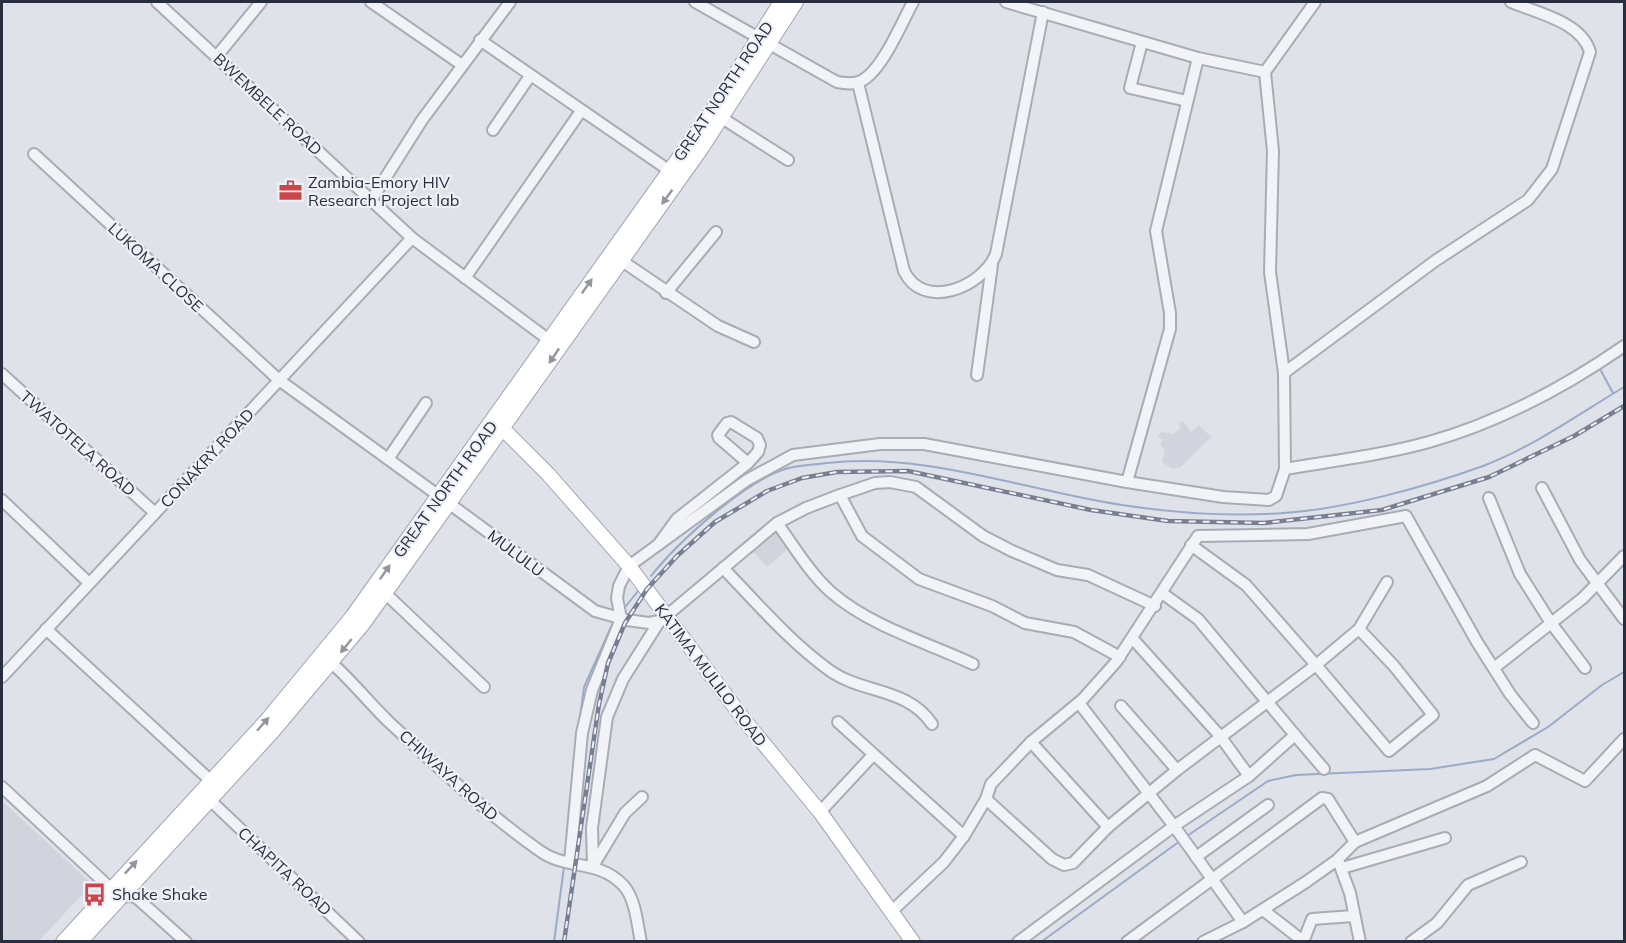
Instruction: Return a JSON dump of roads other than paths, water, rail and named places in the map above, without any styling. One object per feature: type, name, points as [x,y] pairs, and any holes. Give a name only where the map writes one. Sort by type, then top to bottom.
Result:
[{"type":"main road","name":"GREAT NORTH ROAD","points":[[80,942],[116,893],[211,781],[327,659],[622,261],[722,118],[765,41],[781,2]]},
{"type":"main road","name":"GREAT NORTH ROAD","points":[[499,425],[549,340],[765,41],[796,2]]},
{"type":"main road","name":"KATIMA MULILO ROAD","points":[[499,425],[629,566],[665,618],[820,812],[913,942]]},
{"type":"main road","name":"GREAT NORTH ROAD","points":[[63,942],[211,801],[327,659],[385,593],[445,500]]},
{"type":"street","name":"BWEMBELE ROAD","points":[[157,2],[412,238],[549,340]]},
{"type":"street","points":[[217,56],[261,2]]},
{"type":"street","points":[[371,2],[462,65]]},
{"type":"street","points":[[372,199],[422,120],[510,2]]},
{"type":"street","points":[[695,2],[837,82],[858,83],[875,69],[914,2]]},
{"type":"street","points":[[998,2],[1043,12],[1198,58],[1265,72]]},
{"type":"street","points":[[570,862],[582,733],[592,690],[621,619],[617,598],[619,586],[629,566],[657,548],[747,480],[793,455],[880,444],[924,444],[1127,482],[1223,497],[1269,500],[1276,496],[1285,469],[1284,373],[1270,273],[1273,151],[1265,72],[1315,2]]},
{"type":"street","points":[[1284,373],[1435,261],[1528,200],[1552,169],[1590,52],[1587,41],[1568,26],[1510,2]]},
{"type":"street","points":[[978,375],[992,264],[996,254],[1043,12]]},
{"type":"street","points":[[480,40],[670,171]]},
{"type":"street","points":[[1142,42],[1130,87],[1187,101]]},
{"type":"street","points":[[1127,482],[1170,329],[1170,312],[1156,231],[1198,58]]},
{"type":"street","points":[[493,130],[530,76]]},
{"type":"street","points":[[858,83],[908,281],[917,288],[934,294],[983,276],[992,264]]},
{"type":"street","points":[[465,278],[581,111]]},
{"type":"street","points":[[722,118],[788,160]]},
{"type":"street","name":"LUKOMA CLOSE","points":[[34,154],[279,380],[388,459]]},
{"type":"street","points":[[666,293],[716,232]]},
{"type":"street","name":"CONAKRY ROAD","points":[[2,677],[412,238]]},
{"type":"street","points":[[622,261],[666,293],[718,326],[754,342]]},
{"type":"street","points":[[1285,469],[1428,442],[1481,424],[1532,402],[1624,346]]},
{"type":"street","name":"TWATOTELA ROAD","points":[[2,374],[156,513]]},
{"type":"street","points":[[388,459],[426,402]]},
{"type":"street","name":"MULULU","points":[[388,459],[596,611],[621,619],[649,623],[665,618]]},
{"type":"street","points":[[657,548],[676,519],[748,463]]},
{"type":"street","points":[[593,866],[592,828],[607,717],[623,679],[649,635],[665,618],[777,523],[806,508],[875,483],[902,483],[916,487],[983,536],[1007,548],[1057,570],[1088,575],[1155,606]]},
{"type":"street","points":[[1542,488],[1580,560],[1624,619]]},
{"type":"street","points":[[840,495],[862,536],[920,579],[992,606],[1025,623],[1074,632],[1120,657]]},
{"type":"street","points":[[1489,498],[1520,574],[1551,623],[1585,668]]},
{"type":"street","points":[[2,500],[89,583]]},
{"type":"street","points":[[892,911],[944,862],[964,836],[986,799],[992,784],[1031,742],[1078,703],[1120,657],[1198,536],[1308,534],[1406,516],[1494,668],[1533,723]]},
{"type":"street","points":[[777,523],[825,586],[839,598],[903,635],[973,664]]},
{"type":"street","points":[[1191,545],[1246,585],[1316,664],[1385,749],[1392,749],[1432,717],[1432,712],[1394,666],[1359,629]]},
{"type":"street","points":[[1494,668],[1598,584],[1624,556]]},
{"type":"street","points":[[723,568],[789,637],[831,672],[905,699],[926,714],[932,724]]},
{"type":"street","points":[[986,799],[1053,859],[1064,865],[1073,863],[1108,827],[1177,770],[1359,629],[1387,582]]},
{"type":"street","points":[[385,593],[484,687]]},
{"type":"street","points":[[1162,593],[1198,619],[1324,769]]},
{"type":"street","points":[[46,629],[211,781]]},
{"type":"street","points":[[1133,639],[1220,736],[1249,776]]},
{"type":"street","name":"CHIWAYA ROAD","points":[[327,659],[389,722],[506,826],[543,853],[570,862],[593,866]]},
{"type":"street","points":[[1078,703],[1150,793],[1242,922]]},
{"type":"street","points":[[1121,706],[1177,770]]},
{"type":"street","points":[[838,722],[964,836]]},
{"type":"street","points":[[1018,942],[1249,776],[1295,735]]},
{"type":"street","points":[[1360,942],[1340,864],[1355,842],[1487,786],[1535,755],[1586,781],[1624,739]]},
{"type":"street","points":[[1031,742],[1108,827]]},
{"type":"street","points":[[820,812],[873,755]]},
{"type":"street","points":[[2,787],[116,893],[138,899],[186,942]]},
{"type":"street","points":[[593,866],[625,813],[642,797]]},
{"type":"street","points":[[1127,942],[1322,798],[1328,799],[1355,842]]},
{"type":"street","name":"CHAPITA ROAD","points":[[211,801],[359,942]]},
{"type":"street","points":[[1196,857],[1268,805]]},
{"type":"street","points":[[1203,942],[1242,922],[1340,864],[1445,838]]},
{"type":"street","points":[[1411,942],[1437,923],[1468,885],[1521,862]]},
{"type":"street","points":[[593,866],[621,883],[628,891],[641,942]]},
{"type":"street","points":[[1263,910],[1303,941],[1312,919],[1354,916]]},
{"type":"waterway","points":[[1600,369],[1613,393]]},
{"type":"waterway","points":[[651,576],[694,531],[732,500],[769,476],[795,467],[865,461],[902,463],[975,474],[1142,508],[1223,514],[1308,511],[1385,496],[1483,466],[1538,440],[1624,387]]},
{"type":"waterway","points":[[626,606],[638,591]]},
{"type":"waterway","points":[[579,726],[584,687],[613,623]]},
{"type":"waterway","points":[[1187,836],[1268,781],[1296,775],[1430,769],[1494,759],[1548,727],[1602,685],[1624,672]]},
{"type":"waterway","points":[[565,857],[570,809]]},
{"type":"waterway","points":[[1041,942],[1180,841]]},
{"type":"waterway","points":[[554,942],[564,867]]},
{"type":"railway","points":[[564,942],[599,704],[608,663],[625,623],[647,589],[677,556],[715,522],[767,491],[802,478],[837,472],[908,471],[1091,510],[1168,521],[1264,523],[1382,510],[1489,477],[1574,436],[1624,406]]},
{"type":"place","name":"Zambia-Emory HIV Research Project lab","points":[[290,191]]},
{"type":"place","name":"Shake Shake","points":[[94,894]]}]
